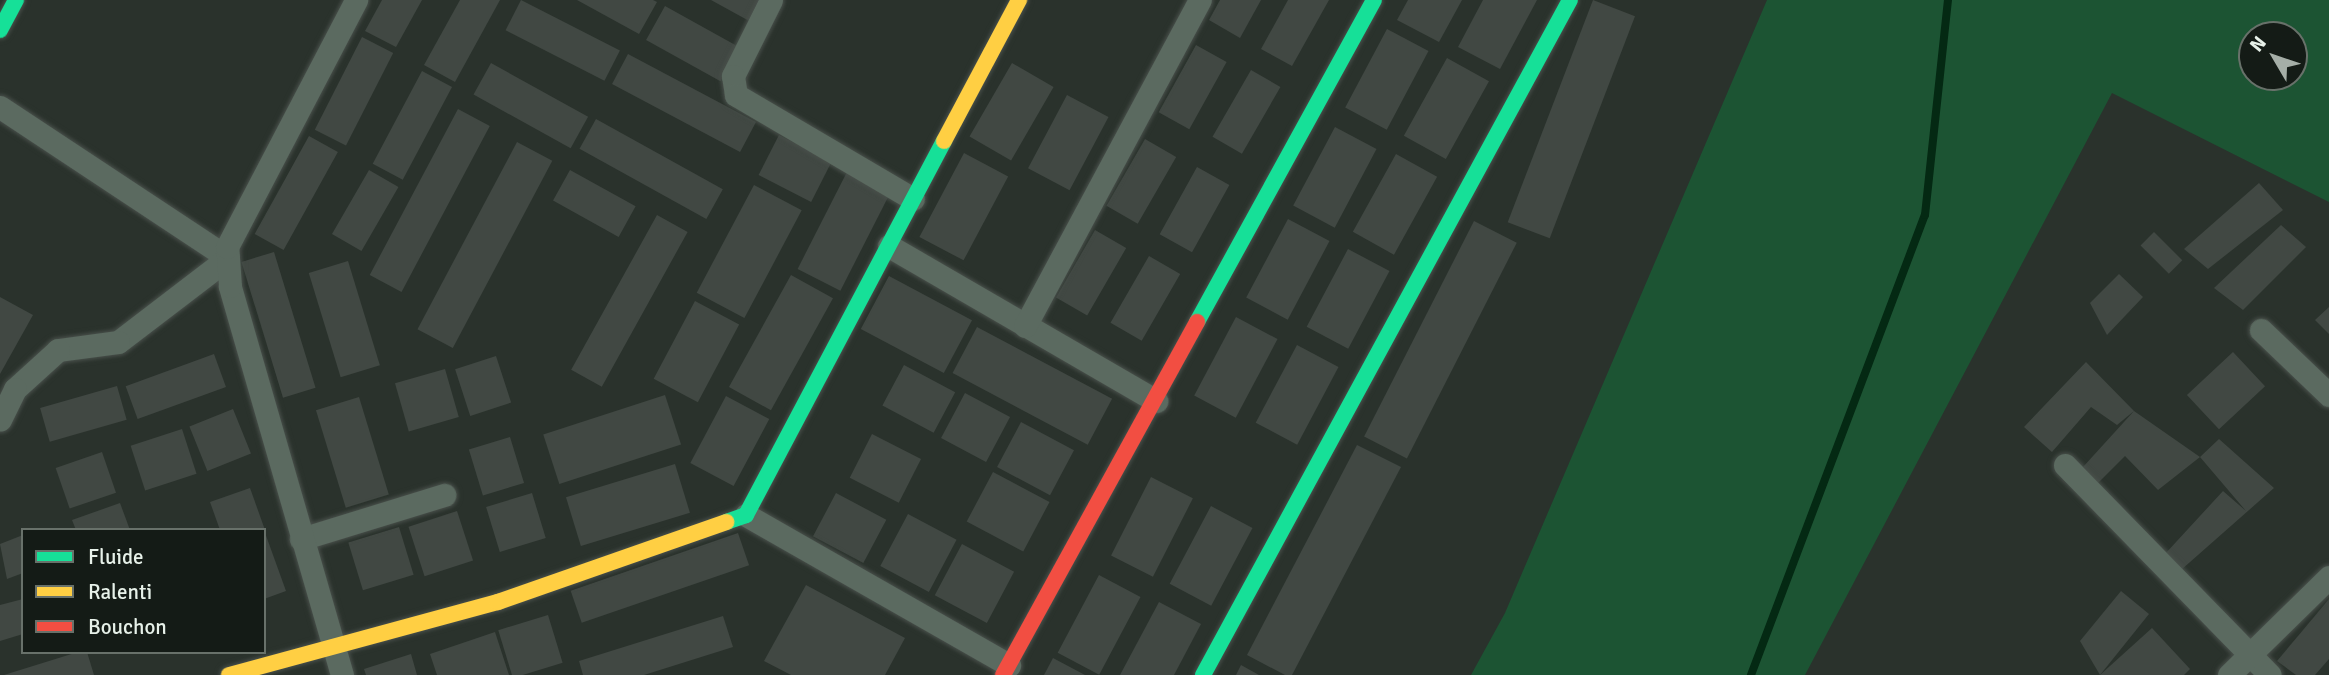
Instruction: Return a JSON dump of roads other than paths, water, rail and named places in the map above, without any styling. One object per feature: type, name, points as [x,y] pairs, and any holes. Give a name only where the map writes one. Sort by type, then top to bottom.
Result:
[{"type":"street","points":[[0,30],[16,0]]},
{"type":"street","points":[[0,420],[15,389],[58,350],[118,342],[228,258],[251,192],[356,0]]},
{"type":"street","points":[[771,0],[733,76],[736,94],[913,199]]},
{"type":"street","points":[[229,675],[498,602],[746,515],[1019,0]]},
{"type":"street","points":[[1026,326],[1200,0]]},
{"type":"street","points":[[746,515],[1006,670],[1374,0]]},
{"type":"street","points":[[1203,675],[1570,0]]},
{"type":"street","points":[[0,107],[228,258],[301,538],[341,675]]},
{"type":"street","points":[[888,246],[1156,401]]},
{"type":"street","points":[[2261,330],[2329,395]]},
{"type":"street","points":[[2064,465],[2270,675]]},
{"type":"street","points":[[301,538],[444,495]]},
{"type":"street","points":[[2229,675],[2329,577]]},
{"type":"waterway","points":[[1751,675],[1925,215],[1948,0]]}]
